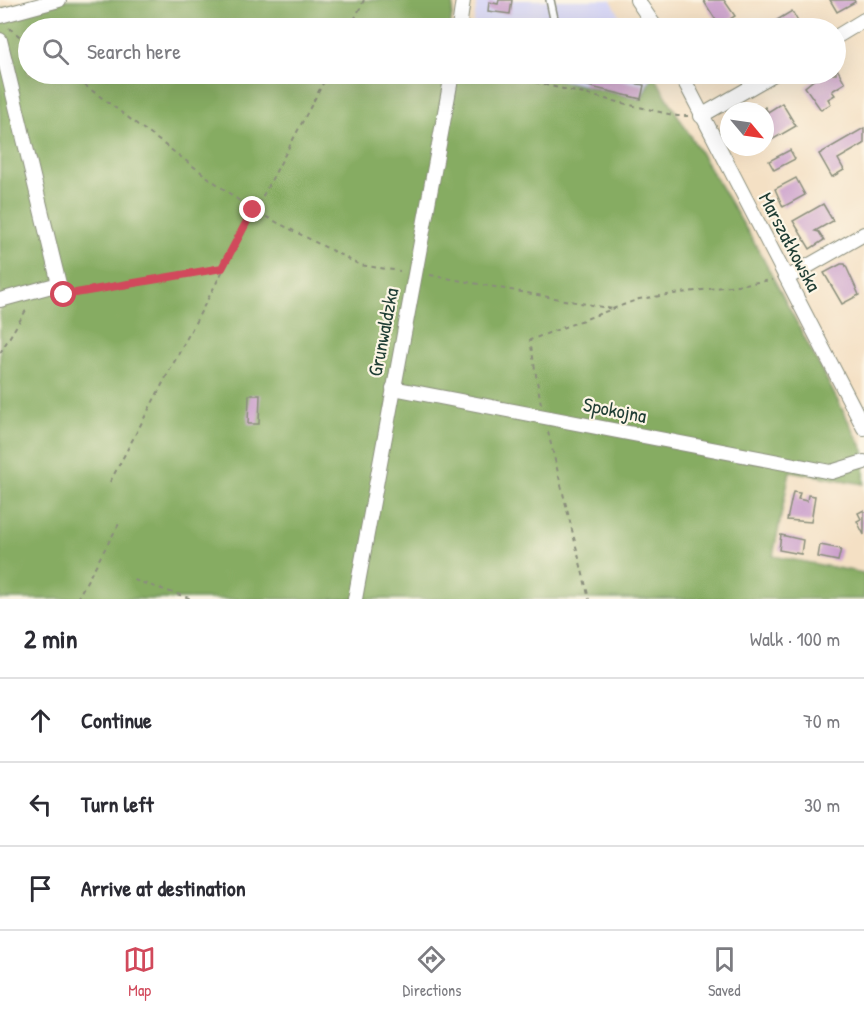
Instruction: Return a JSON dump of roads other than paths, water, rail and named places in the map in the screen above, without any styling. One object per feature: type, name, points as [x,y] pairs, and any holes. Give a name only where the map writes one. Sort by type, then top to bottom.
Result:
[{"type":"street","points":[[0,16],[59,0]]},
{"type":"street","points":[[460,18],[463,0]]},
{"type":"street","points":[[637,0],[649,18]]},
{"type":"street","points":[[846,31],[864,20]]},
{"type":"street","points":[[0,40],[62,290],[39,290],[0,300]]},
{"type":"street","name":"Grunwaldzka","points":[[355,599],[450,84]]},
{"type":"street","name":"Marszałkowska","points":[[686,84],[864,428]]},
{"type":"street","points":[[701,116],[757,84]]},
{"type":"street","points":[[787,278],[864,234]]},
{"type":"street","name":"Spokojna","points":[[393,388],[831,472],[864,462]]},
{"type":"lane","points":[[550,0],[554,18]]}]
